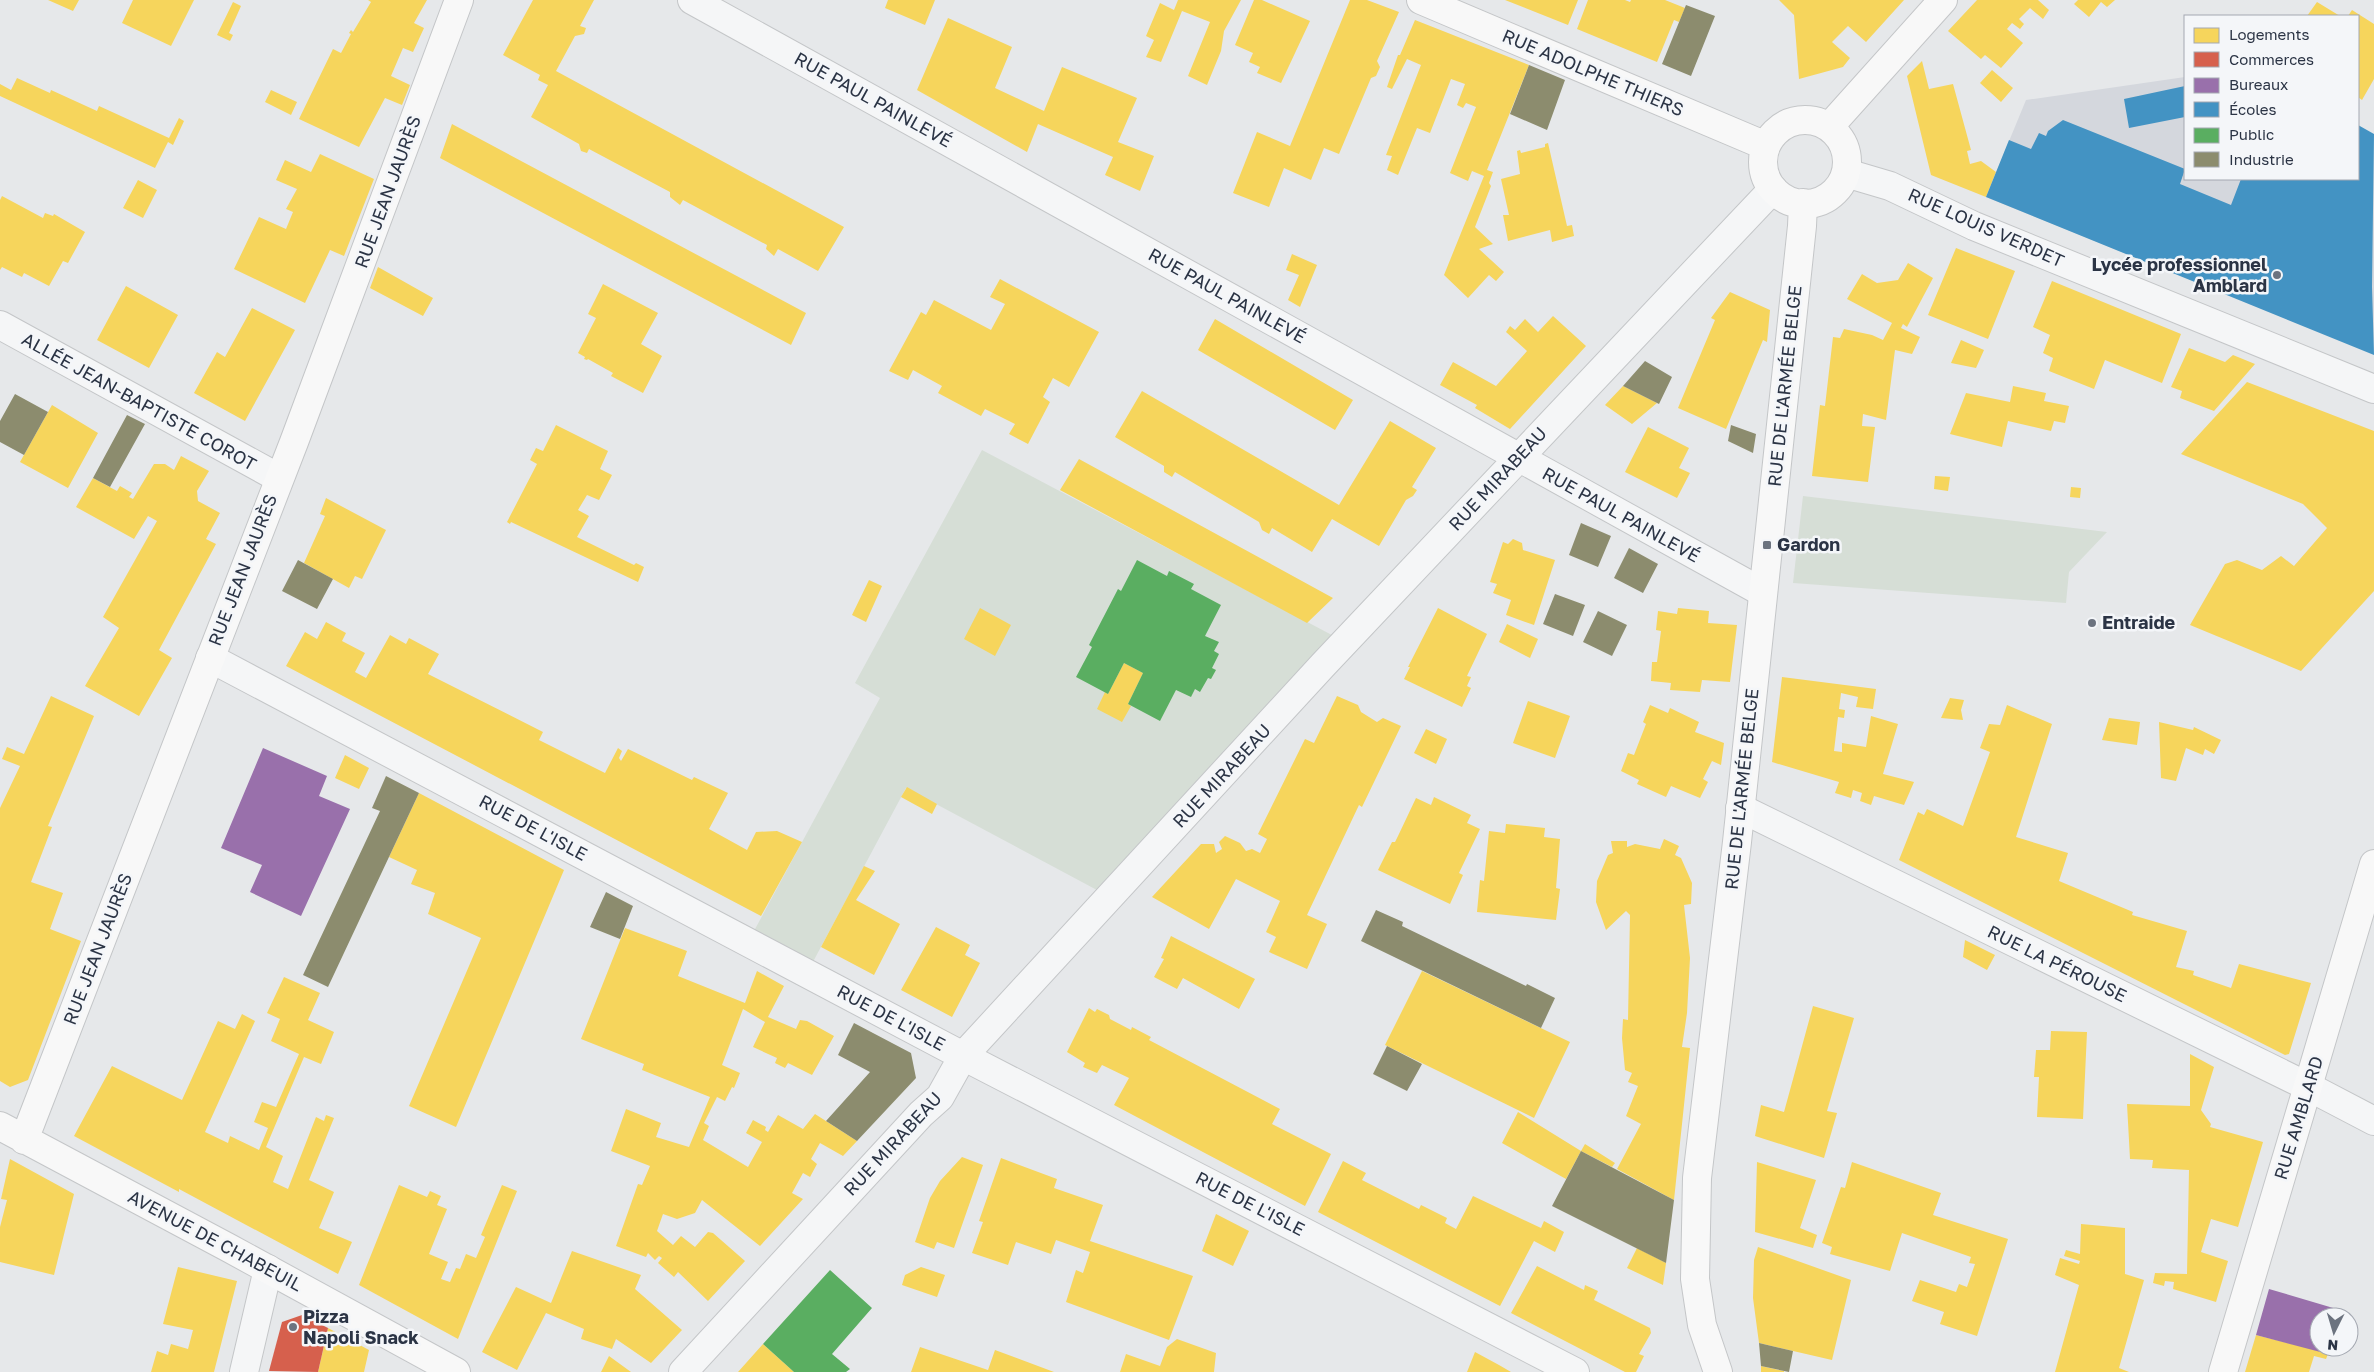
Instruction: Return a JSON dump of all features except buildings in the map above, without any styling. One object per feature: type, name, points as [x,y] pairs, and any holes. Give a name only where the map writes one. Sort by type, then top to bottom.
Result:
[{"type":"street","name":"RUE JEAN JAURÈS","points":[[24,1140],[356,277],[459,0]]},
{"type":"street","name":"RUE PAUL PAINLEVÉ","points":[[692,0],[1762,592]]},
{"type":"street","name":"RUE ADOLPHE THIERS","points":[[1421,0],[1766,146]]},
{"type":"street","points":[[1829,127],[1943,0]]},
{"type":"street","points":[[1800,120],[1815,121],[1829,127],[1838,136],[1845,148],[1847,161],[1846,174],[1830,196],[1816,202],[1803,204],[1782,196],[1773,189],[1766,176],[1763,161],[1766,146],[1774,134],[1786,125],[1800,120]]},
{"type":"street","name":"RUE LOUIS VERDET","points":[[1846,174],[1890,186],[1974,226],[2374,389]]},
{"type":"street","name":"RUE MIRABEAU","points":[[683,1372],[920,1114],[940,1097],[963,1056],[1329,659],[1773,189]]},
{"type":"street","name":"RUE DE L'ARMÉE BELGE","points":[[1718,1372],[1702,1325],[1695,1279],[1694,1231],[1697,1178],[1740,808],[1803,204]]},
{"type":"street","name":"ALLÉE JEAN-BAPTISTE COROT","points":[[0,325],[279,478]]},
{"type":"street","name":"RUE DE L'ISLE","points":[[210,658],[963,1056],[1575,1372]]},
{"type":"street","name":"RUE LA PÉROUSE","points":[[1740,808],[2309,1087],[2374,1121]]},
{"type":"street","name":"RUE AMBLARD","points":[[2223,1372],[2374,864]]},
{"type":"street","name":"AVENUE DE CHABEUIL","points":[[0,1126],[456,1372]]},
{"type":"street","points":[[244,1372],[268,1270]]},
{"type":"shaded area","name":"Lycée professionnel Amblard","points":[[2184,77],[2184,180],[2359,180],[2359,126],[2374,135],[2374,354],[1986,197],[2026,100]]},
{"type":"shaded area","points":[[982,450],[1345,642],[1110,897],[906,788],[807,973],[748,942],[880,698],[855,683]]},
{"type":"shaded area","points":[[1803,496],[2107,532],[2069,572],[2066,603],[1793,583]]},
{"type":"place","name":"Lycée professionnel Amblard","points":[[2277,275]]},
{"type":"place","name":"Gardon","points":[[1767,545]]},
{"type":"place","name":"Entraide","points":[[2092,623]]},
{"type":"place","name":"Pizza Napoli Snack","points":[[293,1327]]}]
